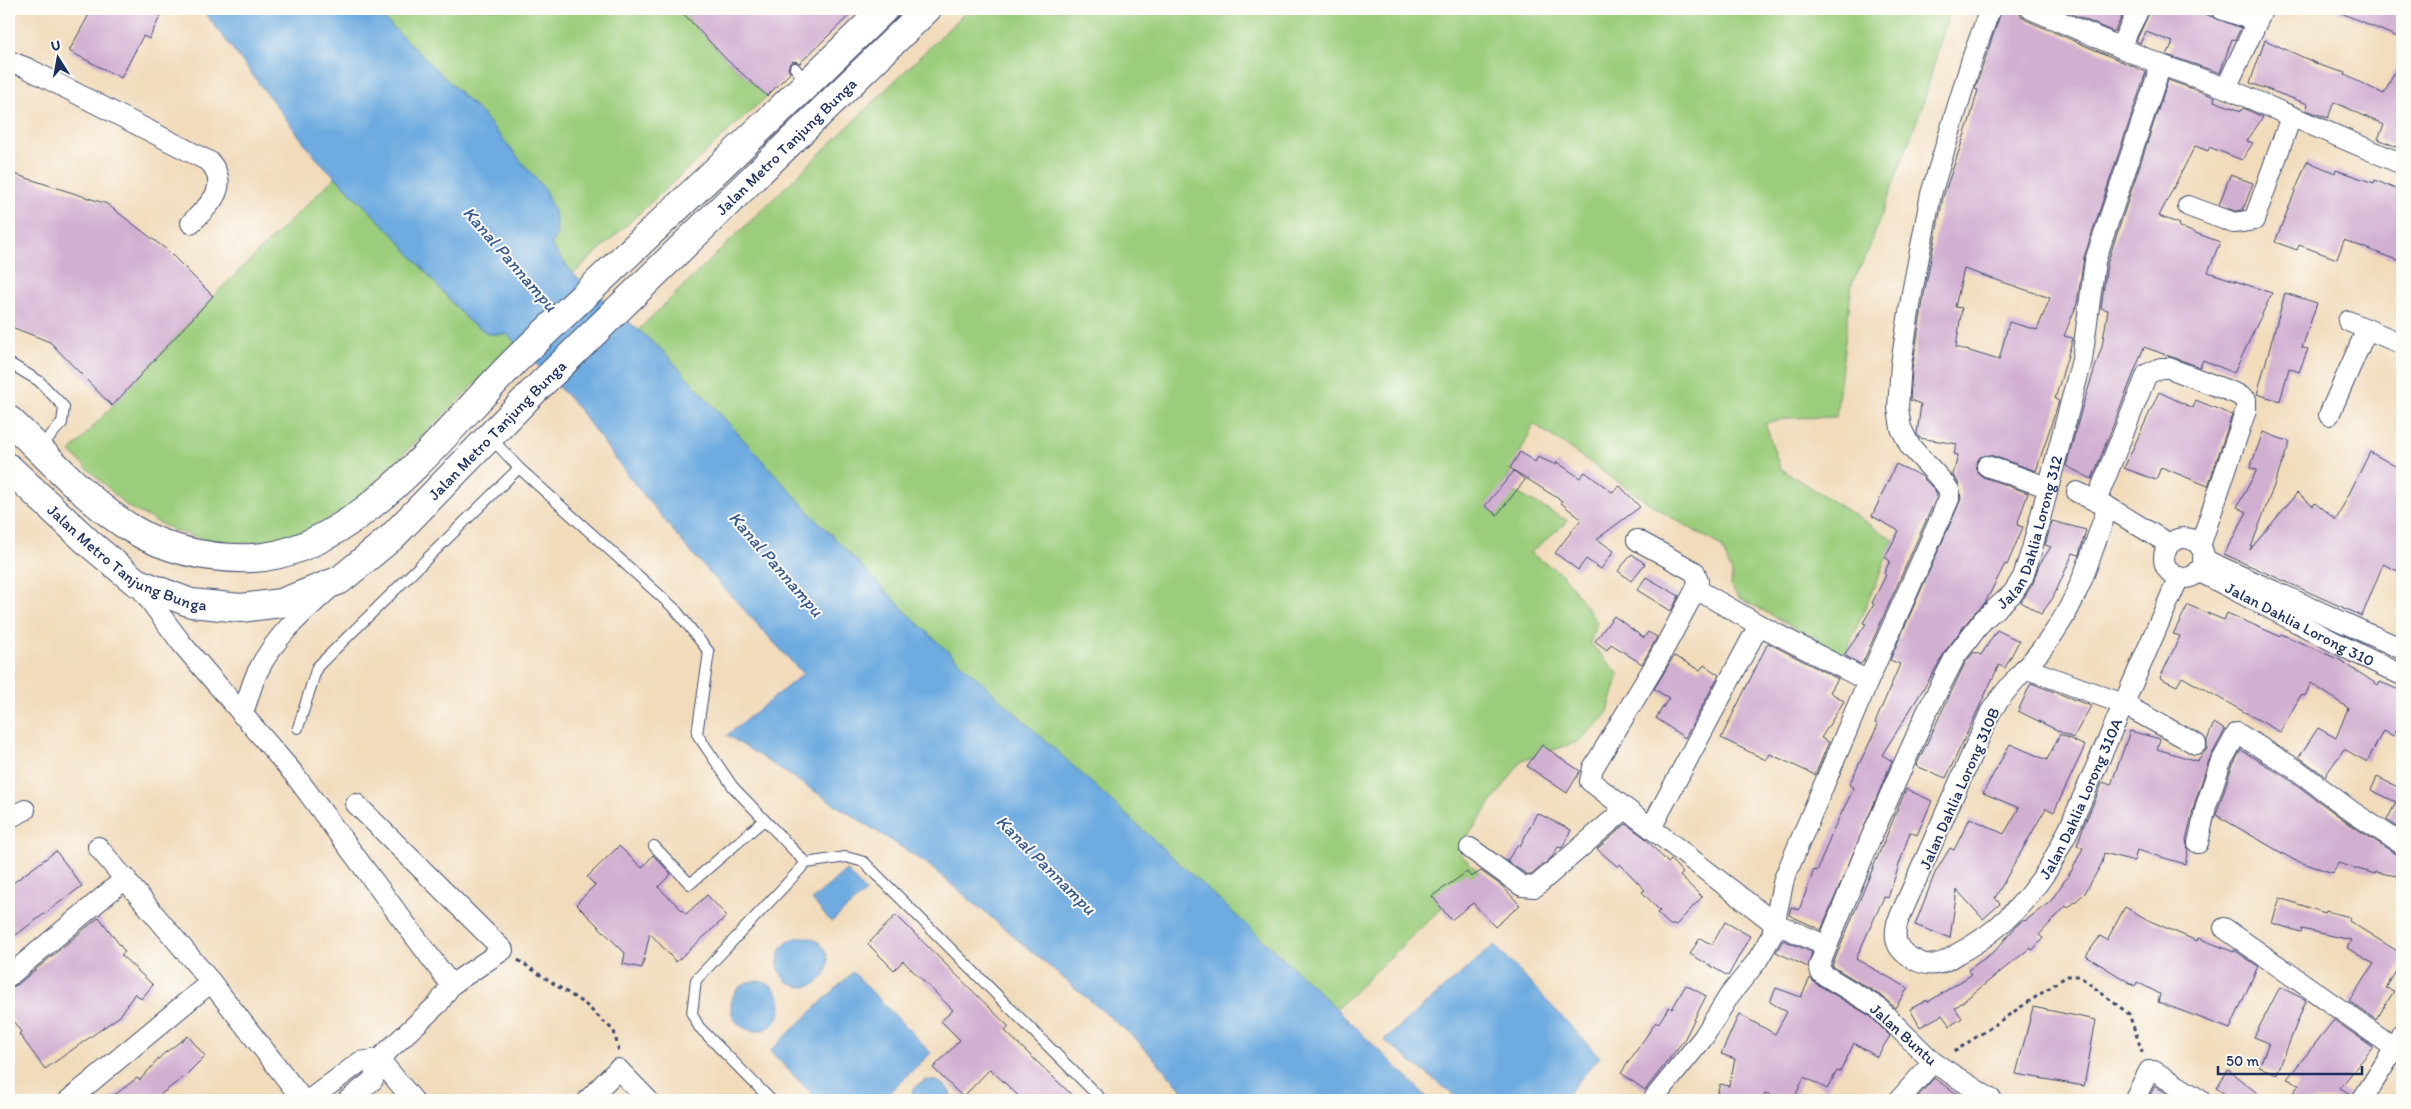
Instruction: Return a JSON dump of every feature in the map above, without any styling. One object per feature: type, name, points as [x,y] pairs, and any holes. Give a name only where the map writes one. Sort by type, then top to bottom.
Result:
[{"type":"main road","name":"Jalan Metro Tanjung Bunga","points":[[9,420],[105,512],[128,528],[158,544],[189,553],[252,558],[284,554],[314,542],[348,522],[392,488],[508,368],[597,283],[802,76],[884,9]]},
{"type":"main road","name":"Jalan Metro Tanjung Bunga","points":[[9,468],[89,543],[136,582],[191,602],[241,608],[281,603],[340,580],[392,537],[533,392],[622,304],[927,9]]},
{"type":"street","points":[[1655,1096],[1703,1038],[1729,996],[1757,961],[1772,935],[1784,879],[1868,681],[1950,499],[1949,490],[1910,446],[1901,428],[1898,408],[1901,364],[1912,293],[1931,194],[1972,59],[1990,9]]},
{"type":"street","points":[[2031,9],[2161,66],[2226,88],[2402,164]]},
{"type":"street","points":[[2120,47],[2139,9]]},
{"type":"street","points":[[2221,9],[2259,15],[2226,88]]},
{"type":"street","points":[[9,61],[27,68],[210,162],[219,178],[214,200],[191,223]]},
{"type":"street","name":"Jalan Dahlia Lorong 312","points":[[1819,966],[1870,840],[1926,714],[1956,657],[1983,620],[2013,593],[2023,577],[2082,360],[2095,262],[2161,66]]},
{"type":"street","points":[[2188,206],[2234,223],[2254,220],[2291,117]]},
{"type":"street","points":[[2348,321],[2402,344]]},
{"type":"street","points":[[2329,415],[2367,329]]},
{"type":"street","name":"Jalan Dahlia Lorong 310B","points":[[1921,963],[1905,954],[1897,944],[1894,933],[1897,923],[1990,713],[2005,690],[2045,646],[2069,607],[2147,374],[2161,368],[2169,368],[2238,394],[2246,400],[2246,410],[2200,559]]},
{"type":"street","points":[[1987,466],[2047,487]]},
{"type":"street","points":[[2077,492],[2102,504],[2169,544]]},
{"type":"street","points":[[2181,538],[2188,539],[2200,559],[2186,578],[2173,575],[2165,564],[2164,557],[2169,544],[2181,538]]},
{"type":"street","points":[[1637,540],[1695,572],[1698,581],[1696,589],[1654,667],[1590,774],[1590,781],[1774,923],[1827,946]]},
{"type":"street","name":"Jalan Dahlia Lorong 310","points":[[2200,559],[2402,650]]},
{"type":"street","name":"Jalan Dahlia Lorong 310","points":[[2200,559],[2346,648],[2402,675]]},
{"type":"street","name":"Jalan Dahlia Lorong 310A","points":[[1921,963],[1941,963],[1969,948],[1998,928],[2028,896],[2048,868],[2069,829],[2179,577]]},
{"type":"street","points":[[242,715],[258,671],[281,636],[298,617],[340,580]]},
{"type":"street","points":[[136,582],[182,644],[294,774],[451,985]]},
{"type":"street","points":[[1696,589],[1759,625],[1868,681]]},
{"type":"street","points":[[1651,828],[1759,625]]},
{"type":"street","points":[[2346,648],[2357,629]]},
{"type":"street","points":[[2025,668],[2123,704],[2196,744]]},
{"type":"street","points":[[2198,843],[2220,764],[2237,733],[2297,770],[2354,813],[2402,844]]},
{"type":"street","points":[[348,1100],[373,1080],[379,1060],[439,1003],[451,985],[503,950],[356,804]]},
{"type":"street","points":[[1470,848],[1522,886],[1535,887],[1625,809]]},
{"type":"street","points":[[98,847],[126,878],[211,982],[303,1100]]},
{"type":"street","points":[[9,976],[126,878]]},
{"type":"street","points":[[2224,928],[2400,1045],[2362,1100]]},
{"type":"street","name":"Jalan Buntu","points":[[1819,966],[1822,973],[1877,1007],[1934,1061],[1992,1100]]},
{"type":"street","points":[[69,1100],[211,982]]},
{"type":"street","points":[[309,1100],[360,1062],[379,1060]]},
{"type":"street","points":[[379,1060],[413,1100]]},
{"type":"street","points":[[1900,1100],[1934,1061]]},
{"type":"street","points":[[588,1100],[618,1069],[648,1100]]},
{"type":"street","points":[[2134,1100],[2149,1071],[2154,1071],[2200,1100]]},
{"type":"lane","points":[[9,363],[38,381],[64,406],[62,423],[38,448]]},
{"type":"lane","points":[[490,437],[519,468],[674,609],[710,652],[697,734],[733,788],[806,863]]},
{"type":"lane","points":[[298,728],[317,667],[519,468]]},
{"type":"lane","points":[[654,846],[690,884],[764,820]]},
{"type":"lane","points":[[771,1100],[700,1027],[692,1014],[696,980],[806,863],[846,857],[864,862],[1102,1100]]},
{"type":"path","points":[[503,950],[586,1005],[614,1031],[620,1060],[618,1069]]},
{"type":"path","points":[[1934,1061],[2066,976],[2079,976],[2129,1014],[2149,1071]]},
{"type":"green space","points":[[374,9],[679,9],[727,60],[767,96],[573,274],[551,245],[557,232],[555,215],[545,190],[482,114]]},
{"type":"green space","points":[[969,9],[1950,9],[1922,107],[1867,254],[1852,283],[1836,417],[1789,418],[1765,423],[1780,468],[1894,540],[1845,655],[1738,597],[1731,586],[1732,573],[1721,546],[1662,512],[1534,424],[1504,486],[1568,521],[1530,553],[1563,575],[1597,622],[1590,643],[1619,674],[1607,715],[1578,742],[1522,760],[1457,851],[1479,872],[1336,1009],[916,622],[811,514],[663,351],[638,330]]},
{"type":"green space","points":[[335,177],[391,232],[468,321],[489,334],[507,334],[516,344],[347,509],[299,534],[252,543],[214,542],[173,530],[128,507],[70,452],[213,296]]},
{"type":"water","name":"Kanal Pannampu","points":[[202,9],[374,9],[482,114],[545,190],[555,215],[557,232],[551,245],[573,274],[663,351],[811,514],[916,622],[1314,987],[1430,1100],[1192,1100],[1136,1039],[926,863],[727,735],[803,674],[688,549],[626,473],[575,404],[507,334],[489,334],[468,321],[391,232],[316,158]]},
{"type":"water","points":[[846,870],[866,892],[831,922],[812,900]]},
{"type":"water","points":[[798,937],[808,937],[821,944],[828,957],[828,967],[821,980],[808,987],[798,987],[789,983],[782,976],[778,967],[778,957],[782,948],[789,941]]},
{"type":"water","points":[[1494,945],[1600,1057],[1562,1100],[1460,1100],[1384,1040]]},
{"type":"water","points":[[853,972],[931,1053],[881,1100],[818,1100],[770,1051]]},
{"type":"water","points":[[751,981],[761,981],[774,988],[781,1001],[781,1011],[774,1024],[761,1031],[751,1031],[742,1027],[735,1020],[731,1011],[731,1001],[735,992],[742,985]]},
{"type":"water","points":[[926,1080],[936,1081],[944,1085],[949,1091],[952,1100],[909,1100],[914,1088]]},
{"type":"building","points":[[92,9],[164,9],[149,39],[143,36],[121,78],[69,51]]},
{"type":"building","points":[[679,9],[856,9],[800,63],[794,61],[790,63],[788,69],[790,73],[767,96],[727,60]]},
{"type":"building","points":[[2002,9],[2019,9],[2021,16],[2026,20],[2146,72],[2084,257],[2077,304],[2064,336],[2073,338],[2055,399],[2059,401],[2036,471],[1990,455],[1980,457],[1976,463],[1978,473],[1983,477],[2028,493],[2017,525],[2023,527],[2007,565],[2005,564],[1985,603],[1974,613],[1946,650],[1882,755],[1892,761],[1821,930],[1789,915],[1791,907],[1799,910],[1814,870],[1817,871],[1833,830],[1854,788],[1849,785],[1878,725],[1875,723],[1900,664],[1890,660],[1961,499],[1959,484],[1953,475],[1958,455],[1954,454],[1957,444],[1919,438],[1917,434],[1921,404],[1910,400],[1912,370],[1924,295],[1943,197],[1970,119],[1978,90],[1975,89]],"holes":[[[1964,269],[2050,298],[2037,330],[2009,322],[1999,360],[1956,347],[1962,308],[1955,307]]]},
{"type":"building","points":[[2060,9],[2126,9],[2114,32]]},
{"type":"building","points":[[2151,9],[2192,9],[2241,28],[2235,40],[2232,39],[2220,73],[2167,55],[2173,42],[2146,32],[2140,43],[2136,41]]},
{"type":"building","points":[[2332,9],[2402,9],[2402,39]]},
{"type":"building","points":[[2265,40],[2322,66],[2346,73],[2345,75],[2384,94],[2402,56],[2402,149],[2378,139],[2384,125],[2334,102],[2328,118],[2306,110],[2308,104],[2250,83]]},
{"type":"building","points":[[2168,80],[2215,97],[2214,101],[2241,111],[2243,108],[2263,117],[2247,141],[2253,143],[2242,160],[2209,147],[2208,151],[2195,146],[2159,216],[2180,224],[2179,227],[2220,242],[2208,272],[2272,293],[2234,373],[2203,360],[2200,367],[2144,347],[2092,479],[2066,466],[2102,346],[2108,310],[2101,308],[2107,264]]},
{"type":"building","points":[[2307,161],[2335,173],[2336,170],[2374,183],[2375,180],[2402,192],[2402,226],[2397,238],[2402,240],[2402,262],[2344,240],[2337,259],[2299,245],[2297,250],[2275,242]]},
{"type":"building","points":[[14,174],[107,204],[167,250],[213,296],[112,406],[50,342],[9,326],[9,188]]},
{"type":"building","points":[[2230,175],[2253,183],[2243,210],[2235,211],[2219,205]]},
{"type":"building","points":[[2285,293],[2317,303],[2302,348],[2308,349],[2299,372],[2289,368],[2280,401],[2257,394]]},
{"type":"building","points":[[2159,392],[2193,408],[2196,400],[2232,415],[2208,486],[2161,467],[2156,480],[2124,468]]},
{"type":"building","points":[[2263,432],[2290,442],[2250,550],[2297,493],[2313,506],[2315,503],[2336,520],[2370,452],[2402,470],[2402,573],[2383,564],[2362,616],[2224,554],[2247,512],[2237,507],[2257,470],[2250,468]]},
{"type":"building","points":[[1520,452],[1535,462],[1538,457],[1556,465],[1557,462],[1580,478],[1585,472],[1612,492],[1620,486],[1640,507],[1597,539],[1614,551],[1601,569],[1586,559],[1578,570],[1555,553],[1581,519],[1561,503],[1562,501],[1510,468]]},
{"type":"building","points":[[1896,464],[1921,476],[1935,490],[1937,496],[1863,662],[1860,664],[1844,655],[1866,624],[1863,623],[1874,604],[1872,603],[1886,575],[1884,573],[1890,561],[1885,557],[1899,531],[1872,516]]},
{"type":"building","points":[[1514,471],[1525,480],[1497,515],[1485,506]]},
{"type":"building","points":[[2052,521],[2086,530],[2079,555],[2073,553],[2053,598],[2041,614],[2021,602],[2033,583],[2039,565],[2051,547],[2045,545]]},
{"type":"building","points":[[1632,554],[1645,564],[1631,581],[1618,571]]},
{"type":"building","points":[[1646,577],[1679,596],[1671,611],[1637,590]]},
{"type":"building","points":[[2188,605],[2224,620],[2227,613],[2279,636],[2281,634],[2340,660],[2378,685],[2380,682],[2402,691],[2402,716],[2394,736],[2383,731],[2367,762],[2344,749],[2325,776],[2299,757],[2318,728],[2336,738],[2348,708],[2311,683],[2305,696],[2301,695],[2280,732],[2182,677],[2177,686],[2160,678],[2180,636],[2173,634]]},
{"type":"building","points":[[1614,616],[1644,638],[1648,632],[1657,637],[1642,664],[1611,644],[1607,650],[1595,641]]},
{"type":"building","points":[[1997,630],[2019,641],[2005,668],[1999,665],[1946,778],[1916,766],[1965,663],[1974,652],[1981,655]]},
{"type":"building","points":[[1768,643],[1838,679],[1830,692],[1844,701],[1821,738],[1829,742],[1815,775],[1770,754],[1766,760],[1721,738]]},
{"type":"building","points":[[1674,656],[1700,670],[1704,665],[1719,675],[1685,738],[1656,718],[1669,698],[1654,689]]},
{"type":"building","points":[[2031,683],[2091,706],[2073,738],[2018,711]]},
{"type":"building","points":[[2214,723],[2225,730],[2209,760],[2195,802],[2186,840],[2188,849],[2185,864],[2137,850],[2134,861],[2104,853],[2102,863],[2085,893],[2068,908],[2066,906],[2039,935],[2043,938],[2033,950],[2030,948],[1955,1008],[1962,1018],[1950,1026],[1942,1015],[1920,1027],[1910,1009],[1927,1000],[1928,1002],[1971,975],[1968,970],[1995,951],[2018,924],[2050,902],[2072,870],[2083,848],[2077,845],[2084,825],[2103,782],[2111,785],[2130,731],[2160,739],[2157,749],[2197,761],[2207,749],[2207,740]]},
{"type":"building","points":[[2060,734],[2085,746],[2054,812],[2046,808],[1995,898],[2000,904],[1983,919],[1957,890],[1950,938],[1915,925],[1935,873],[1950,848],[1954,850],[1970,818],[2004,834],[2019,808],[1983,793],[2010,744],[2047,760]]},
{"type":"building","points":[[1542,745],[1580,771],[1567,793],[1527,766]]},
{"type":"building","points":[[2241,750],[2290,780],[2348,823],[2402,856],[2402,877],[2375,872],[2375,874],[2338,863],[2333,873],[2294,860],[2216,815],[2231,769]]},
{"type":"building","points":[[2377,777],[2402,789],[2402,830],[2387,820],[2396,802],[2371,790]]},
{"type":"building","points":[[1906,789],[1932,801],[1917,835],[1910,832],[1888,898],[1884,897],[1856,959],[1908,988],[1895,1008],[1883,997],[1832,966]]},
{"type":"building","points":[[1537,813],[1571,830],[1562,848],[1558,847],[1552,857],[1531,875],[1526,874],[1507,861],[1518,844],[1520,846]]},
{"type":"building","points":[[1626,824],[1644,837],[1668,863],[1671,860],[1683,873],[1680,876],[1702,897],[1676,925],[1670,925],[1657,913],[1660,911],[1642,892],[1645,890],[1620,864],[1618,867],[1597,849]]},
{"type":"building","points":[[619,846],[642,868],[653,855],[671,874],[658,887],[686,914],[707,895],[727,916],[676,962],[650,933],[642,968],[623,964],[625,953],[576,904],[595,885],[587,877]]},
{"type":"building","points":[[56,851],[82,886],[9,940],[9,886]]},
{"type":"building","points":[[1481,871],[1502,886],[1520,905],[1495,927],[1473,903],[1451,920],[1432,896],[1467,872],[1471,877]]},
{"type":"building","points":[[2280,898],[2325,913],[2326,911],[2350,917],[2349,921],[2402,954],[2402,961],[2386,988],[2394,991],[2376,1020],[2349,1001],[2374,964],[2347,948],[2351,940],[2302,929],[2301,932],[2272,923]]},
{"type":"building","points":[[2125,907],[2150,921],[2197,941],[2198,938],[2234,952],[2234,950],[2258,966],[2230,1029],[2158,1002],[2160,994],[2137,982],[2135,986],[2086,956],[2100,936],[2107,940]]},
{"type":"building","points":[[896,915],[1009,1027],[1005,1031],[1077,1100],[1023,1100],[990,1069],[963,1097],[933,1068],[960,1040],[941,1021],[953,1010],[903,961],[894,970],[868,944]]},
{"type":"building","points":[[99,917],[125,952],[121,955],[153,985],[141,999],[135,993],[120,1016],[45,1069],[19,1034],[21,1032],[9,1015],[9,988],[17,985]]},
{"type":"building","points":[[1725,922],[1750,936],[1728,976],[1690,954],[1700,938],[1712,945]]},
{"type":"building","points":[[1783,940],[1812,952],[1808,967],[1776,952]]},
{"type":"building","points":[[1810,978],[1815,983],[1870,1016],[1890,1036],[1877,1057],[1854,1043],[1840,1072],[1837,1071],[1827,1089],[1804,1077],[1794,1099],[1765,1093],[1763,1100],[1716,1098],[1720,1084],[1729,1086],[1735,1059],[1721,1054],[1739,1014],[1775,1034],[1787,1012],[1770,1002],[1776,988],[1801,997]]},
{"type":"building","points":[[1686,985],[1706,996],[1684,1040],[1645,1090],[1621,1073],[1656,1022],[1658,1024],[1669,1007],[1672,1009]]},
{"type":"building","points":[[2280,987],[2306,1000],[2277,1074],[2259,1067],[2269,1043],[2254,1037]]},
{"type":"building","points":[[2033,1007],[2096,1020],[2084,1086],[2016,1074]]},
{"type":"building","points":[[2334,1020],[2373,1047],[2340,1088],[2352,1095],[2350,1100],[2289,1100],[2299,1084],[2287,1079]]},
{"type":"building","points":[[188,1036],[205,1056],[184,1077],[153,1100],[108,1100],[137,1078],[140,1080],[162,1055]]},
{"type":"building","points":[[2228,1070],[2266,1100],[2234,1100],[2216,1088]]},
{"type":"building","points":[[1934,1078],[1966,1100],[1915,1100]]},
{"type":"building","points":[[2155,1086],[2178,1100],[2147,1100]]}]
